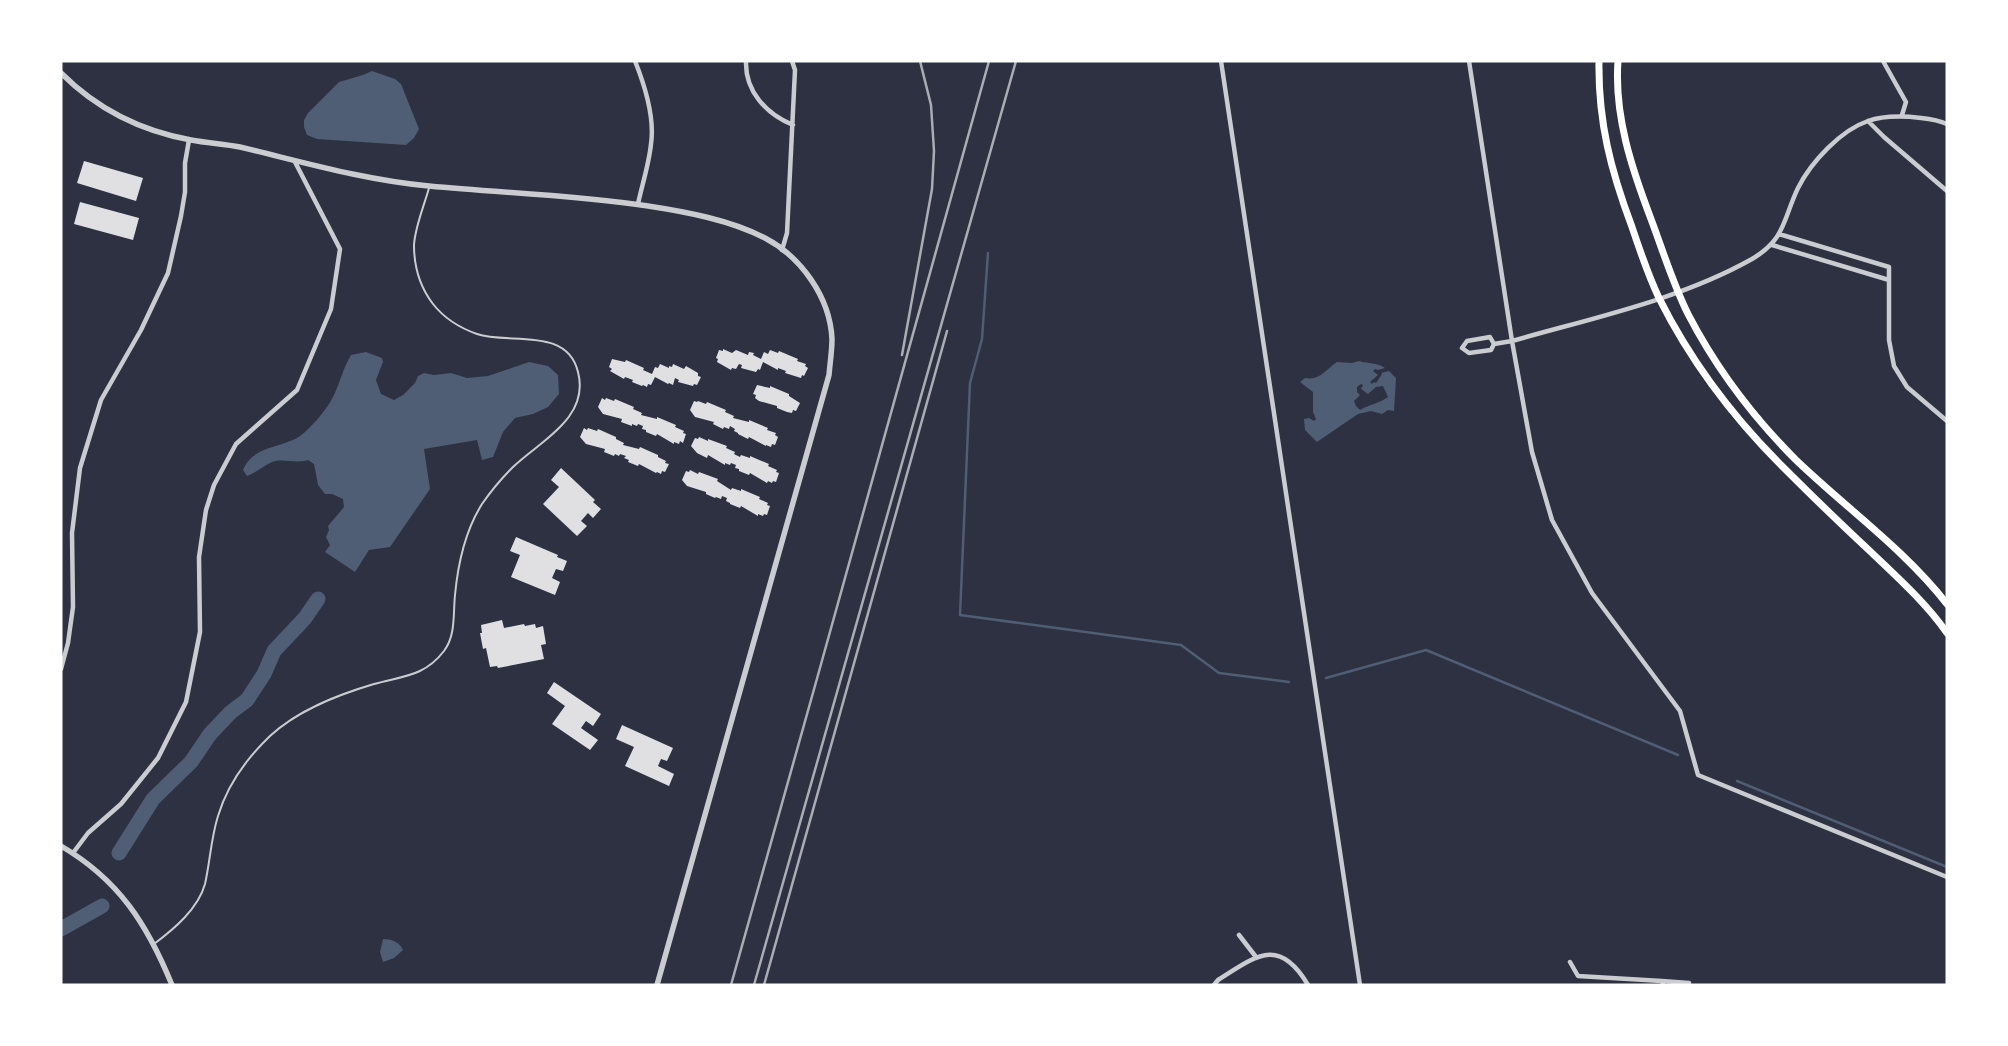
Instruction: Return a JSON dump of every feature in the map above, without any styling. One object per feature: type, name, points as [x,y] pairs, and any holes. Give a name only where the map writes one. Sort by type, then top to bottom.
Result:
[{"type":"main road","points":[[1599,61],[1600,111],[1606,142],[1622,200],[1659,298],[1700,367],[1754,436],[1785,469],[1914,595],[1947,633]]},
{"type":"main road","points":[[1618,61],[1618,108],[1642,195],[1678,292],[1688,314],[1714,358],[1736,391],[1796,459],[1904,556],[1947,604]]},
{"type":"street","points":[[634,61],[642,78],[652,123],[651,144],[638,204]]},
{"type":"street","points":[[746,61],[749,83],[757,99],[776,117],[793,125]]},
{"type":"street","points":[[782,250],[787,234],[796,70],[792,61]]},
{"type":"street","points":[[1221,61],[1360,985]]},
{"type":"street","points":[[1469,61],[1512,341],[1532,452],[1552,520],[1592,593],[1680,711],[1698,775],[1947,876]]},
{"type":"street","points":[[1883,61],[1906,102],[1902,116]]},
{"type":"street","points":[[61,73],[97,104],[123,119],[148,129],[189,140],[237,147],[358,176],[429,186],[602,199],[678,211],[712,219],[765,238],[782,250],[806,274],[821,296],[828,316],[832,337],[828,374],[657,985]]},
{"type":"street","points":[[1494,344],[1512,341],[1678,292],[1752,259],[1772,245],[1786,221],[1798,188],[1810,168],[1825,150],[1868,120],[1902,116],[1940,121],[1947,124]]},
{"type":"street","points":[[1868,120],[1884,137],[1947,191]]},
{"type":"street","points":[[61,669],[68,643],[73,608],[72,533],[80,468],[101,400],[141,330],[168,273],[185,192],[185,163],[189,140]]},
{"type":"street","points":[[73,853],[88,833],[121,804],[158,758],[186,702],[200,632],[199,558],[206,510],[214,485],[236,444],[296,390],[331,309],[340,249],[295,162]]},
{"type":"street","points":[[1778,234],[1889,267],[1889,340],[1894,366],[1907,387],[1947,421]]},
{"type":"street","points":[[1772,245],[1889,280]]},
{"type":"street","points":[[1490,337],[1494,344],[1491,350],[1469,353],[1462,348],[1467,341],[1490,337]]},
{"type":"street","points":[[61,846],[73,853],[112,885],[134,911],[154,944],[172,985]]},
{"type":"street","points":[[1240,935],[1256,956]]},
{"type":"street","points":[[1214,985],[1218,980],[1256,956],[1269,955],[1287,959],[1299,970],[1308,985]]},
{"type":"street","points":[[1570,962],[1578,976],[1663,983],[1689,983]]},
{"type":"lane","points":[[154,944],[180,923],[198,898],[204,887],[218,816],[228,792],[245,764],[269,737],[290,720],[319,704],[375,684],[414,675],[432,664],[445,650],[451,636],[454,620],[454,595],[462,548],[470,525],[482,504],[496,486],[514,466],[560,428],[574,408],[579,394],[578,372],[574,360],[559,346],[534,340],[495,338],[476,334],[441,314],[425,293],[416,271],[414,243],[429,186]]},
{"type":"water","points":[[372,71],[395,79],[401,84],[419,129],[414,138],[406,145],[317,139],[307,135],[304,120],[308,113],[339,82]]},
{"type":"water","points":[[366,352],[382,358],[383,362],[376,380],[381,394],[394,400],[403,395],[415,383],[418,376],[424,373],[434,375],[451,373],[467,378],[488,376],[529,362],[548,366],[558,375],[559,394],[548,407],[533,414],[515,418],[503,432],[493,457],[482,460],[477,440],[424,449],[430,489],[390,547],[369,550],[355,572],[325,552],[330,545],[326,537],[329,530],[328,526],[344,507],[343,499],[332,494],[325,494],[318,485],[314,464],[308,460],[276,461],[247,476],[243,470],[247,462],[259,452],[297,438],[307,430],[330,402],[351,355]]},
{"type":"water","points":[[1359,361],[1385,368],[1373,371],[1378,375],[1370,382],[1372,384],[1376,383],[1381,373],[1389,371],[1396,378],[1394,411],[1388,410],[1382,414],[1371,411],[1358,414],[1317,442],[1305,430],[1304,419],[1309,418],[1314,421],[1316,419],[1313,412],[1313,392],[1300,382],[1305,378],[1319,376],[1337,362],[1352,363]],"holes":[[[1361,384],[1363,385],[1361,389],[1368,394],[1376,387],[1383,386],[1388,397],[1360,410],[1354,401],[1360,395],[1357,392],[1357,387]]]},
{"type":"water","points":[[383,939],[395,942],[403,950],[394,958],[383,962],[380,952]]},
{"type":"building","points":[[84,161],[143,178],[136,201],[77,183]]},
{"type":"building","points":[[80,202],[139,218],[133,240],[74,224]]},
{"type":"building","points":[[723,349],[732,353],[736,350],[748,355],[749,352],[754,353],[753,355],[761,359],[764,352],[768,354],[770,350],[778,353],[779,351],[798,359],[797,361],[806,364],[805,366],[808,368],[801,378],[785,373],[786,371],[778,368],[778,370],[763,362],[760,370],[758,369],[756,372],[741,368],[742,365],[739,364],[736,369],[732,368],[731,370],[717,362],[718,359],[716,358],[719,350],[723,351]]},
{"type":"building","points":[[612,359],[625,362],[626,360],[652,374],[655,367],[658,368],[660,364],[669,368],[673,364],[684,369],[686,366],[701,377],[697,385],[694,384],[693,386],[678,382],[679,380],[675,378],[673,385],[668,384],[655,377],[651,385],[648,384],[647,387],[642,386],[632,382],[633,380],[625,377],[624,379],[610,371],[612,369],[609,367]]},
{"type":"building","points":[[757,385],[770,388],[770,386],[789,394],[789,396],[800,403],[796,411],[793,410],[792,413],[787,412],[777,408],[777,406],[759,401],[755,398],[756,395],[753,394]]},
{"type":"building","points":[[602,398],[614,401],[615,399],[634,407],[633,409],[642,413],[641,415],[657,419],[657,417],[676,425],[675,427],[686,434],[683,443],[680,441],[679,444],[674,442],[674,444],[657,434],[656,436],[646,432],[646,430],[642,429],[643,426],[632,424],[632,426],[621,422],[622,419],[603,414],[598,407]]},
{"type":"building","points":[[694,401],[706,404],[707,402],[726,410],[725,412],[734,416],[733,418],[749,422],[749,420],[768,428],[767,430],[776,433],[775,435],[778,437],[775,445],[772,444],[771,447],[766,446],[749,437],[748,439],[738,434],[730,426],[729,429],[724,427],[723,429],[713,424],[714,422],[695,417],[690,410]]},
{"type":"building","points":[[584,428],[597,431],[598,429],[616,437],[616,439],[624,443],[623,445],[639,449],[640,447],[658,455],[658,457],[666,461],[665,463],[669,464],[665,472],[662,471],[661,474],[639,464],[638,466],[628,462],[629,460],[624,458],[626,456],[615,454],[614,456],[604,452],[605,449],[586,444],[580,437]]},
{"type":"building","points":[[699,437],[727,446],[726,448],[735,452],[734,454],[740,457],[741,455],[750,458],[750,456],[769,464],[768,466],[779,473],[776,482],[768,481],[767,483],[750,473],[749,475],[739,471],[739,469],[735,468],[736,465],[725,463],[725,465],[708,455],[707,458],[697,453],[691,446],[695,438],[698,439]]},
{"type":"building","points":[[561,468],[595,500],[593,502],[601,509],[593,518],[588,513],[581,521],[587,526],[577,536],[543,504],[559,487],[551,480]]},
{"type":"building","points":[[690,470],[718,479],[717,481],[731,490],[732,488],[741,491],[741,489],[760,497],[759,499],[770,506],[767,515],[758,514],[758,516],[741,506],[740,508],[730,504],[726,501],[727,498],[722,496],[721,499],[715,498],[706,494],[706,492],[687,486],[682,480],[686,471],[689,472]]},
{"type":"building","points":[[516,537],[558,555],[557,557],[567,561],[563,571],[556,569],[552,578],[560,582],[555,595],[511,577],[520,555],[510,551]]},
{"type":"building","points":[[502,620],[504,628],[524,624],[525,626],[535,624],[536,628],[543,626],[546,644],[541,645],[544,659],[498,668],[497,666],[490,667],[486,648],[483,649],[480,633],[482,633],[481,625]]},
{"type":"building","points":[[554,682],[601,714],[593,726],[586,721],[581,728],[598,740],[590,750],[552,724],[565,706],[547,693]]},
{"type":"building","points":[[622,725],[673,748],[667,761],[661,759],[658,766],[674,774],[669,786],[625,766],[634,747],[616,739]]},
{"type":"waterway","points":[[988,253],[982,339],[970,383],[960,615],[1181,645],[1219,673],[1289,682]]},
{"type":"waterway","points":[[119,853],[153,799],[191,762],[210,734],[231,712],[247,700],[264,674],[274,651],[305,618],[318,599]]},
{"type":"waterway","points":[[1326,678],[1426,650],[1678,755]]},
{"type":"waterway","points":[[1737,781],[1947,867]]},
{"type":"waterway","points":[[61,929],[102,906]]},
{"type":"railway","points":[[902,355],[932,189],[934,151],[931,105],[920,61]]},
{"type":"railway","points":[[731,985],[989,61]]},
{"type":"railway","points":[[754,985],[1016,61]]},
{"type":"railway","points":[[764,985],[947,331]]}]
